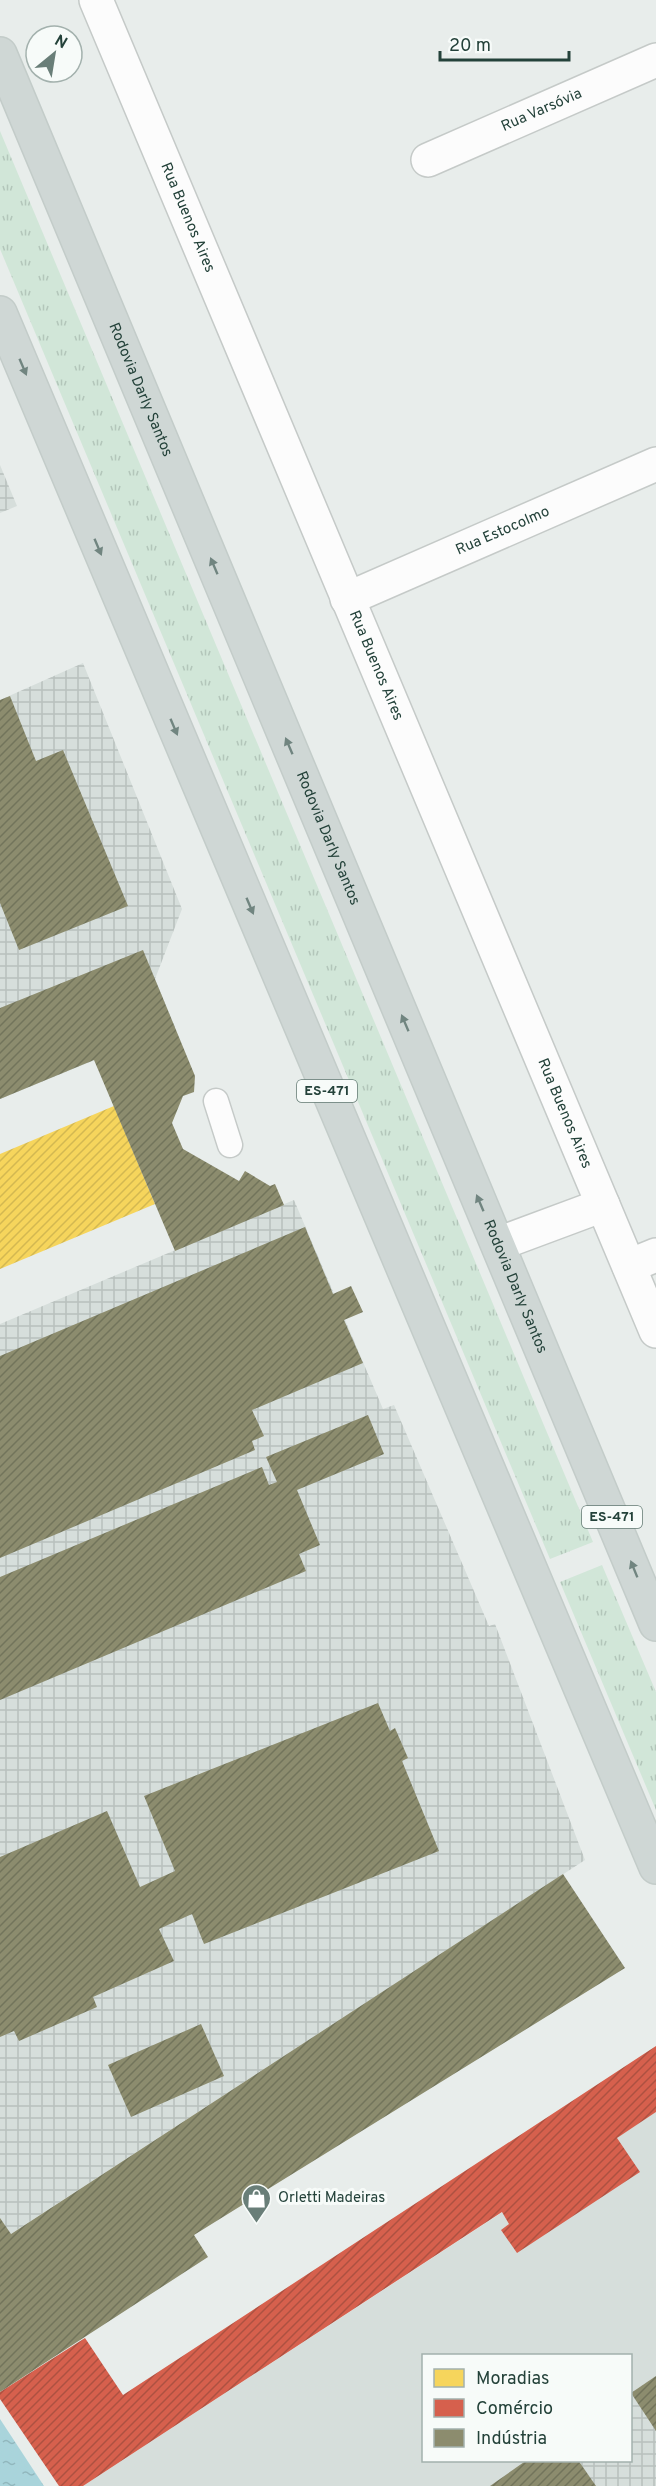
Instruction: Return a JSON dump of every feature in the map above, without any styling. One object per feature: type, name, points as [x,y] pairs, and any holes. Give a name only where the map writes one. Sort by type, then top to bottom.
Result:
[{"type":"main road","name":"Rodovia Darly Santos","points":[[0,54],[656,1624]]},
{"type":"main road","name":"ES-471","points":[[0,313],[656,1867]]},
{"type":"street","name":"Rua Buenos Aires","points":[[96,0],[603,1205],[642,1261],[656,1331]]},
{"type":"street","name":"Rua Varsóvia","points":[[428,160],[656,60]]},
{"type":"street","name":"Rua Estocolmo","points":[[347,599],[656,464]]},
{"type":"street","points":[[498,1244],[603,1205]]},
{"type":"lane","points":[[216,1101],[230,1145]]},
{"type":"shaded area","points":[[0,465],[17,506],[0,513]]},
{"type":"shaded area","points":[[83,663],[182,909],[155,979],[175,1027],[0,1099],[0,700]]},
{"type":"shaded area","points":[[294,1200],[383,1409],[394,1405],[489,1626],[495,1624],[585,1860],[0,2241],[0,1324]]},
{"type":"shaded area","points":[[656,2112],[656,2378],[632,2394],[632,2354],[422,2354],[422,2462],[531,2462],[495,2486],[83,2486]]},
{"type":"shaded area","points":[[656,2376],[656,2486],[490,2486],[526,2462],[632,2462],[632,2392]]},
{"type":"green space","points":[[0,131],[593,1542],[550,1559],[0,249]]},
{"type":"green space","points":[[602,1565],[656,1692],[656,1810],[560,1582]]},
{"type":"water","points":[[0,2419],[44,2486],[0,2486]]},
{"type":"building: Moradias","points":[[114,1106],[155,1204],[0,1269],[0,1154]]},
{"type":"building: Comércio","points":[[656,2046],[656,2112],[617,2138],[640,2172],[517,2253],[501,2230],[509,2224],[502,2212],[83,2486],[59,2486],[0,2399],[0,2392],[85,2338],[123,2395]]},
{"type":"building: Indústria","points":[[10,696],[36,761],[63,750],[128,906],[19,950],[0,903],[0,700]]},
{"type":"building: Indústria","points":[[143,950],[195,1076],[194,1092],[183,1096],[172,1123],[183,1149],[239,1181],[245,1171],[270,1186],[275,1184],[284,1205],[175,1251],[94,1060],[0,1099],[0,1008]]},
{"type":"building: Indústria","points":[[305,1227],[333,1294],[351,1286],[363,1312],[344,1320],[363,1363],[252,1410],[264,1436],[252,1441],[255,1450],[0,1558],[0,1356]]},
{"type":"building: Indústria","points":[[368,1415],[384,1454],[297,1490],[320,1545],[299,1554],[306,1571],[0,1700],[0,1577],[262,1467],[269,1485],[277,1482],[266,1457]]},
{"type":"building: Indústria","points":[[378,1703],[390,1731],[395,1728],[408,1758],[402,1761],[439,1851],[204,1944],[192,1914],[159,1929],[174,1961],[93,1997],[97,2007],[19,2041],[14,2031],[0,2037],[0,1857],[107,1811],[140,1887],[175,1871],[144,1796]]},
{"type":"building: Indústria","points":[[563,1874],[625,1968],[194,2235],[208,2257],[0,2392],[0,2218],[11,2234]]},
{"type":"building: Indústria","points":[[201,2024],[224,2076],[131,2117],[108,2065]]},
{"type":"building: Indústria","points":[[656,2376],[656,2431],[632,2395]]},
{"type":"building: Indústria","points":[[524,2462],[579,2462],[596,2486],[490,2486]]},
{"type":"place","name":"Orletti Madeiras","points":[[257,2224]]}]
